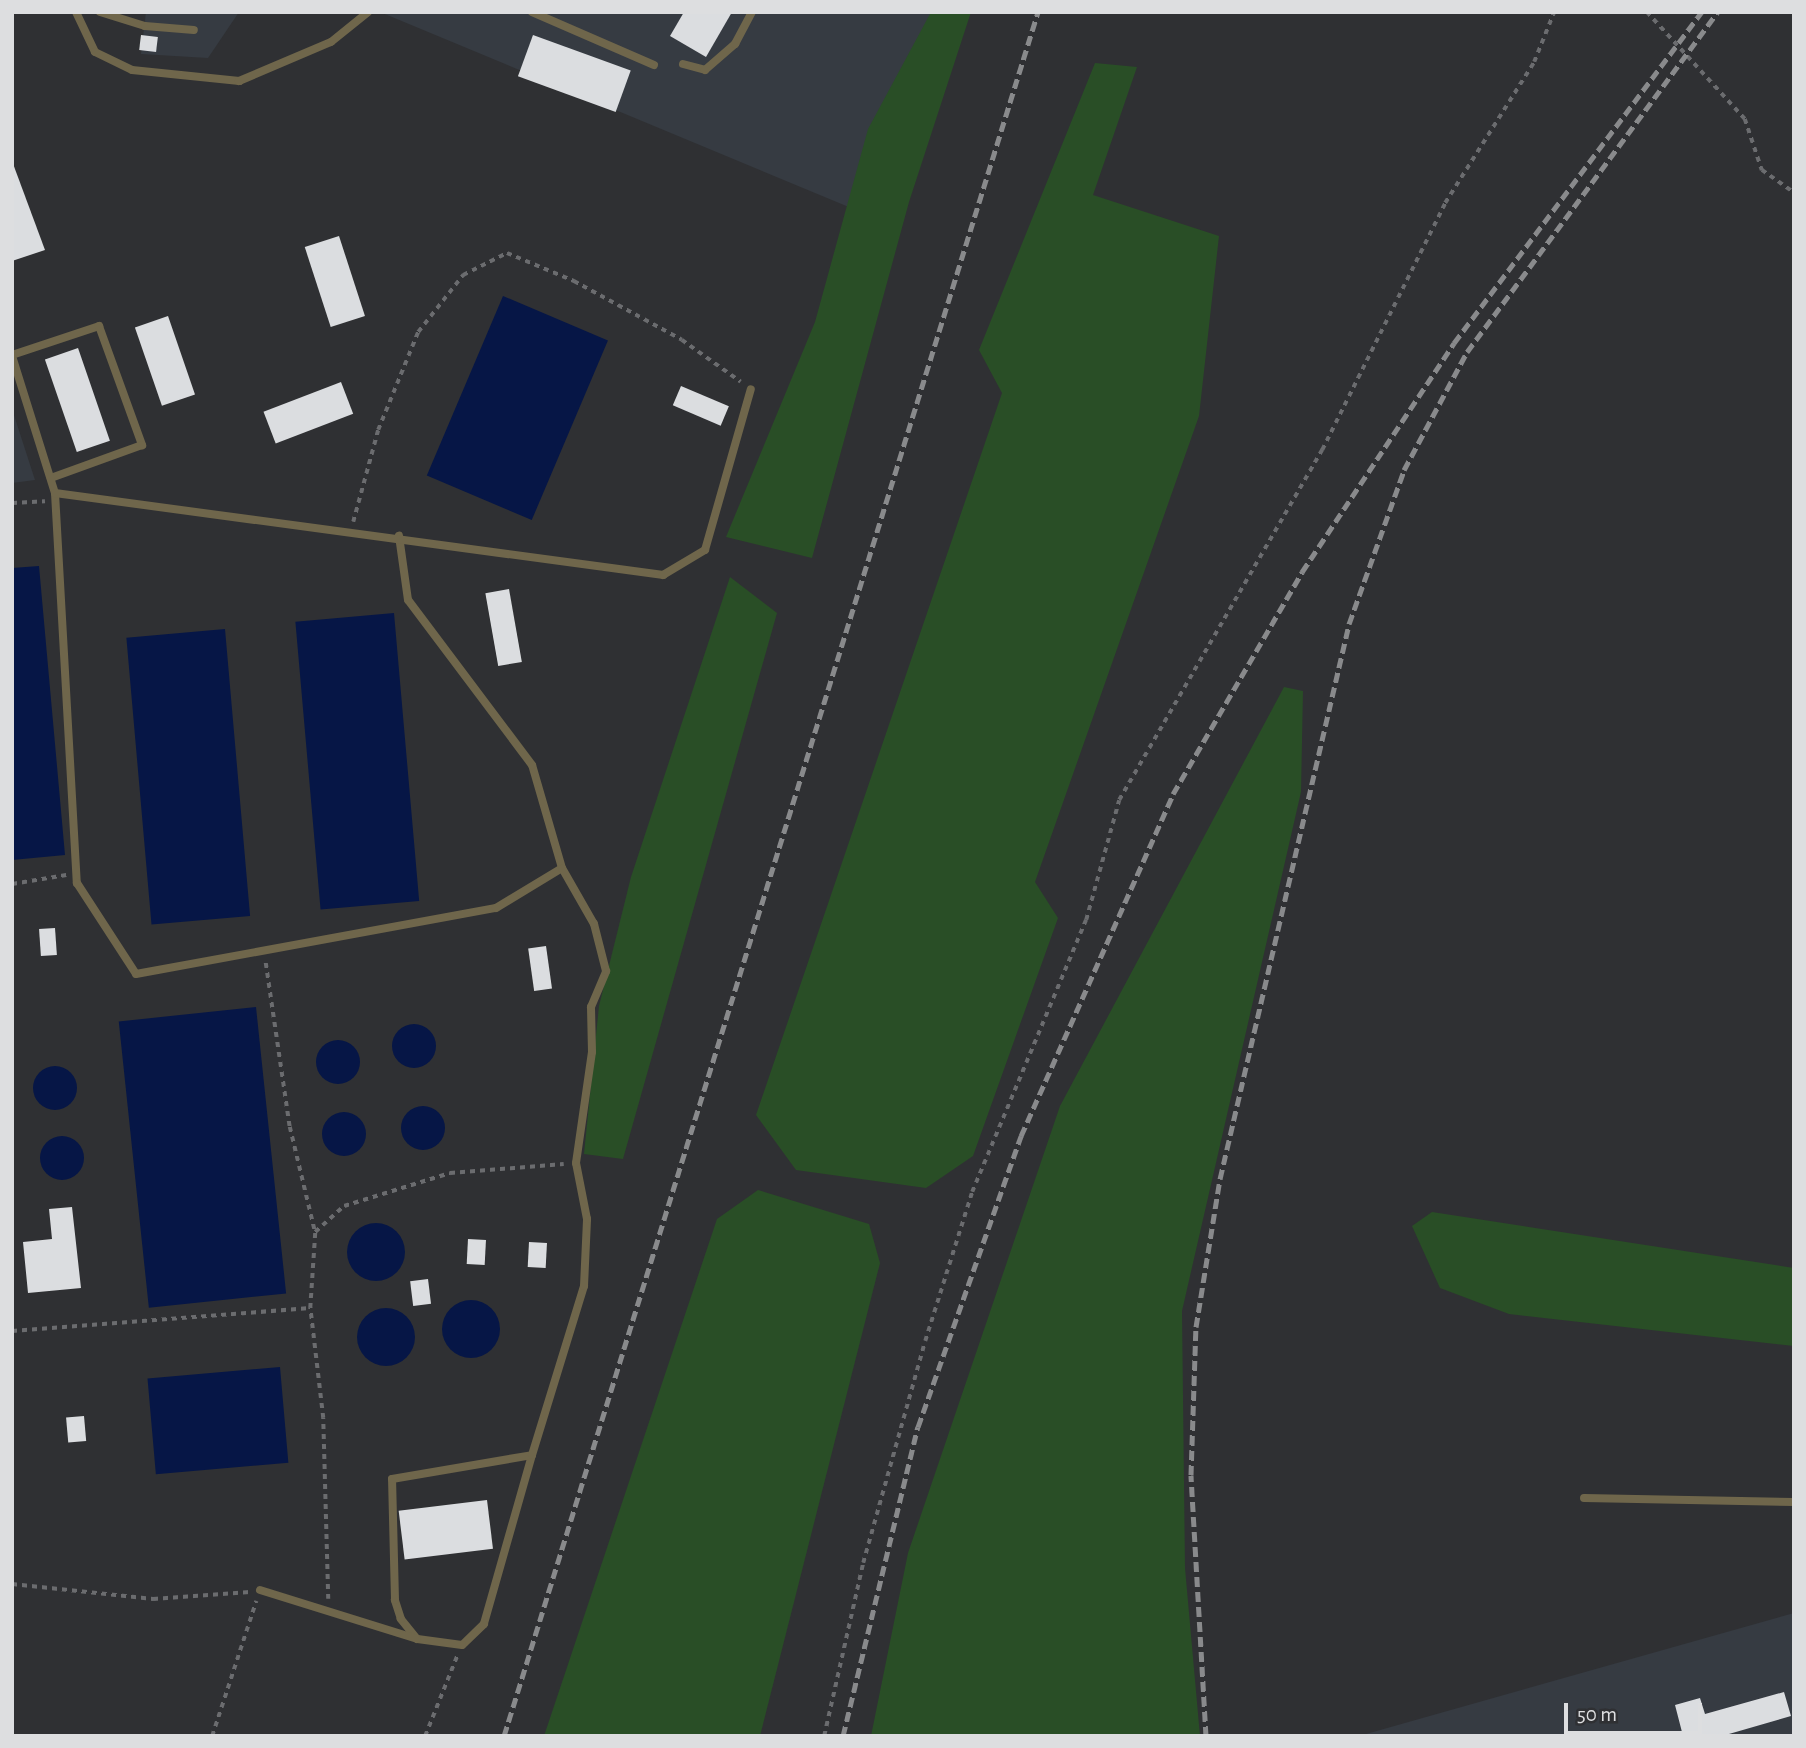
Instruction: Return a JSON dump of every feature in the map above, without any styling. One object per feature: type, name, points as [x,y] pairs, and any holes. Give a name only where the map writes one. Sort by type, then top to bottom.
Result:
[{"type":"lane","points":[[76,12],[95,52],[131,70],[239,81],[331,42],[368,12]]},
{"type":"lane","points":[[100,12],[145,26],[194,30]]},
{"type":"lane","points":[[532,12],[654,65]]},
{"type":"lane","points":[[683,64],[705,70],[735,44],[751,12]]},
{"type":"lane","points":[[51,478],[142,445],[99,326],[12,356],[55,497],[76,874],[136,974],[496,908],[562,868]]},
{"type":"lane","points":[[55,497],[399,536],[663,575],[705,550],[751,389]]},
{"type":"lane","points":[[260,1590],[417,1639],[462,1645],[484,1625],[584,1286],[587,1219],[576,1163],[592,1052],[591,1007],[606,971],[594,924],[562,868],[531,765],[408,600],[399,536]]},
{"type":"lane","points":[[417,1639],[401,1619],[395,1600],[392,1479],[532,1455]]},
{"type":"lane","points":[[1584,1498],[1794,1502]]},
{"type":"path","points":[[824,1736],[863,1563],[925,1341],[972,1192],[1086,920],[1119,800],[1322,450],[1445,203],[1534,62],[1554,12]]},
{"type":"path","points":[[1647,12],[1745,119],[1762,170],[1794,192]]},
{"type":"path","points":[[351,530],[378,430],[418,332],[463,275],[507,253],[574,281],[682,340],[751,389]]},
{"type":"path","points":[[12,503],[55,497]]},
{"type":"path","points":[[12,884],[76,874]]},
{"type":"path","points":[[265,951],[290,1127],[315,1232],[310,1308],[323,1418],[328,1611]]},
{"type":"path","points":[[315,1232],[344,1206],[450,1173],[576,1163]]},
{"type":"path","points":[[12,1331],[310,1308]]},
{"type":"path","points":[[12,1584],[153,1599],[260,1590],[212,1736]]},
{"type":"path","points":[[425,1736],[462,1645]]},
{"type":"shaded area","points":[[146,12],[239,12],[208,58],[141,54]]},
{"type":"shaded area","points":[[380,12],[938,12],[856,210]]},
{"type":"shaded area","points":[[12,409],[35,480],[12,483]]},
{"type":"shaded area","points":[[1794,1613],[1794,1736],[1359,1736]]},
{"type":"green space","points":[[931,12],[971,12],[909,202],[812,558],[726,537],[815,322],[868,129]]},
{"type":"green space","points":[[1095,63],[1137,67],[1093,195],[1219,236],[1199,416],[1035,882],[1058,918],[973,1156],[926,1188],[796,1170],[756,1115],[1002,393],[979,350]]},
{"type":"green space","points":[[730,577],[777,613],[623,1159],[584,1154],[599,1006],[631,877]]},
{"type":"green space","points":[[1284,687],[1303,691],[1301,792],[1182,1311],[1185,1568],[1200,1736],[871,1736],[908,1553],[1060,1106]]},
{"type":"green space","points":[[758,1190],[869,1224],[880,1263],[760,1736],[544,1736],[717,1219]]},
{"type":"green space","points":[[1432,1212],[1794,1268],[1794,1346],[1509,1314],[1440,1288],[1412,1226]]},
{"type":"water","points":[[503,296],[608,341],[532,520],[427,475]]},
{"type":"water","points":[[39,566],[65,855],[12,860],[12,568]]},
{"type":"water","points":[[394,613],[419,901],[321,910],[295,622]]},
{"type":"water","points":[[225,629],[250,916],[151,925],[126,638]]},
{"type":"water","points":[[256,1007],[286,1293],[149,1308],[119,1021]]},
{"type":"water","points":[[414,1024],[429,1031],[436,1046],[429,1061],[414,1068],[399,1061],[392,1046],[399,1031]]},
{"type":"water","points":[[338,1040],[353,1047],[360,1062],[353,1077],[338,1084],[323,1077],[316,1062],[323,1047]]},
{"type":"water","points":[[55,1066],[70,1073],[77,1088],[70,1103],[55,1110],[40,1103],[33,1088],[40,1073]]},
{"type":"water","points":[[423,1106],[438,1113],[445,1128],[438,1143],[423,1150],[408,1143],[401,1128],[408,1113]]},
{"type":"water","points":[[344,1112],[359,1119],[366,1134],[359,1149],[344,1156],[329,1149],[322,1134],[329,1119]]},
{"type":"water","points":[[62,1136],[77,1143],[84,1158],[77,1173],[62,1180],[47,1173],[40,1158],[47,1143]]},
{"type":"water","points":[[370,1223],[382,1223],[397,1231],[405,1246],[405,1258],[397,1273],[382,1281],[370,1281],[355,1273],[347,1258],[347,1246],[355,1231]]},
{"type":"water","points":[[465,1300],[477,1300],[492,1308],[500,1323],[500,1335],[492,1350],[477,1358],[465,1358],[450,1350],[442,1335],[442,1323],[450,1308]]},
{"type":"water","points":[[380,1308],[392,1308],[407,1316],[415,1331],[415,1343],[407,1358],[392,1366],[380,1366],[365,1358],[357,1343],[357,1331],[365,1316]]},
{"type":"water","points":[[280,1367],[288,1463],[156,1474],[148,1379]]},
{"type":"building","points":[[684,12],[732,12],[706,57],[670,36]]},
{"type":"building","points":[[141,35],[158,37],[156,52],[139,50]]},
{"type":"building","points":[[533,35],[631,71],[616,112],[518,76]]},
{"type":"building","points":[[12,161],[45,250],[12,261]]},
{"type":"building","points":[[339,236],[365,316],[331,327],[305,247]]},
{"type":"building","points":[[168,316],[195,394],[162,406],[135,327]]},
{"type":"building","points":[[78,348],[110,441],[77,452],[45,359]]},
{"type":"building","points":[[341,382],[353,414],[276,443],[264,412]]},
{"type":"building","points":[[681,386],[729,406],[721,426],[673,405]]},
{"type":"building","points":[[509,589],[522,662],[498,666],[485,593]]},
{"type":"building","points":[[55,928],[57,955],[41,956],[39,929]]},
{"type":"building","points":[[546,946],[552,989],[534,991],[528,949]]},
{"type":"building","points":[[72,1207],[81,1288],[28,1293],[23,1242],[52,1239],[49,1209]]},
{"type":"building","points":[[468,1239],[486,1240],[485,1265],[467,1264]]},
{"type":"building","points":[[529,1242],[547,1243],[546,1268],[528,1267]]},
{"type":"building","points":[[428,1279],[431,1304],[413,1306],[410,1281]]},
{"type":"building","points":[[84,1416],[86,1441],[68,1442],[66,1418]]},
{"type":"building","points":[[487,1500],[493,1549],[405,1559],[399,1511]]},
{"type":"building","points":[[1784,1692],[1791,1716],[1722,1736],[1683,1736],[1675,1705],[1700,1698],[1705,1714]]},
{"type":"railway","points":[[504,1736],[1038,12]]},
{"type":"railway","points":[[843,1736],[918,1427],[1021,1136],[1173,794],[1302,572],[1454,343],[1702,12]]},
{"type":"railway","points":[[1206,1736],[1191,1475],[1196,1327],[1220,1179],[1349,624],[1404,470],[1467,352],[1718,12]]}]
